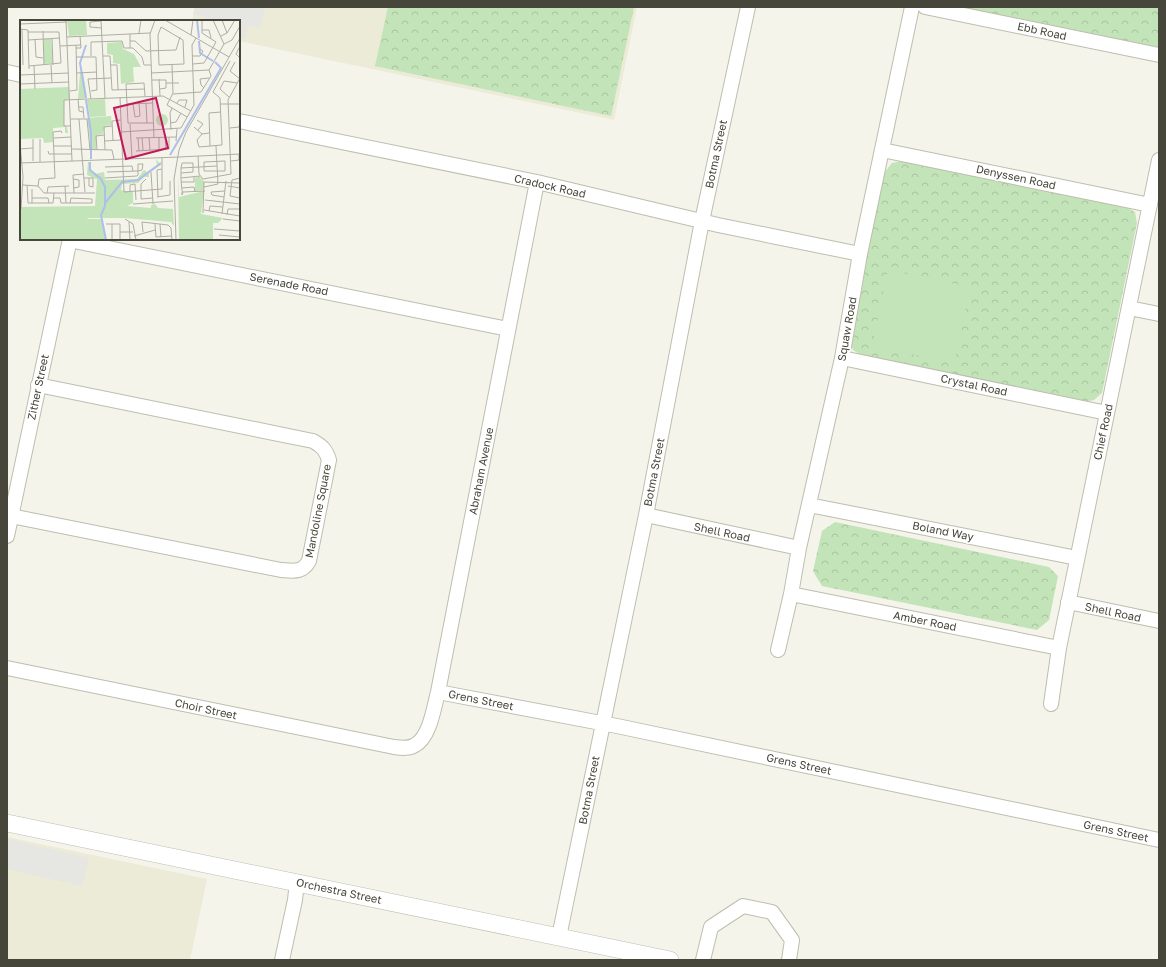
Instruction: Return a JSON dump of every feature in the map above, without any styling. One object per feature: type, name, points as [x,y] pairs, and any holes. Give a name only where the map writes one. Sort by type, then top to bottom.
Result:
[{"type":"street","name":"Botma Street","points":[[559,937],[646,515],[702,221],[748,7]]},
{"type":"street","name":"Squaw Road","points":[[778,650],[792,594],[799,548],[842,358],[860,254],[912,7]]},
{"type":"street","name":"Ebb Road","points":[[925,7],[1159,55]]},
{"type":"street","points":[[7,72],[20,75]]},
{"type":"street","name":"Cradock Road","points":[[240,120],[537,182],[702,221],[860,254]]},
{"type":"street","name":"Denyssen Road","points":[[882,150],[1150,205]]},
{"type":"street","name":"Chief Road","points":[[1051,704],[1058,648],[1159,160]]},
{"type":"street","name":"Abraham Avenue","points":[[406,748],[415,746],[422,740],[427,731],[438,692],[537,182]]},
{"type":"street","name":"Zither Street","points":[[7,536],[70,240]]},
{"type":"street","name":"Serenade Road","points":[[75,240],[508,329]]},
{"type":"street","points":[[1128,308],[1159,314]]},
{"type":"street","name":"Crystal Road","points":[[842,358],[1107,413]]},
{"type":"street","name":"Mandoline Square","points":[[11,516],[281,570],[296,571],[305,568],[309,561],[329,460],[326,451],[320,445],[313,441],[38,385]]},
{"type":"street","name":"Boland Way","points":[[809,505],[1077,558]]},
{"type":"street","name":"Shell Road","points":[[646,515],[799,548]]},
{"type":"street","name":"Amber Road","points":[[792,594],[1058,648]]},
{"type":"street","name":"Shell Road","points":[[1068,602],[1159,621]]},
{"type":"street","name":"Choir Street","points":[[7,668],[394,747],[406,748]]},
{"type":"street","name":"Grens Street","points":[[438,692],[602,723],[1159,840]]},
{"type":"street","name":"Orchestra Street","points":[[7,823],[670,960]]},
{"type":"street","points":[[282,960],[295,900],[297,882]]},
{"type":"street","points":[[703,960],[711,927],[743,906],[768,911],[775,915],[792,940],[789,960]]},
{"type":"shaded area","points":[[195,7],[637,7],[614,120],[240,41],[240,20],[192,20]]},
{"type":"shaded area","points":[[195,7],[265,7],[260,28],[248,25],[245,39],[240,37],[240,20],[204,20],[205,17],[193,14]]},
{"type":"shaded area","points":[[7,837],[207,879],[190,960],[7,960]]},
{"type":"shaded area","points":[[7,839],[89,858],[82,886],[7,869]]},
{"type":"green space","points":[[388,7],[634,7],[611,116],[375,66]]},
{"type":"green space","points":[[956,7],[1159,7],[1159,47],[1153,48]]},
{"type":"green space","points":[[902,161],[1126,207],[1135,212],[1137,223],[1102,393],[1094,400],[1084,402],[862,356],[853,350],[850,340],[884,173],[892,163]]},
{"type":"green space","points":[[888,270],[970,287],[954,363],[872,346]]},
{"type":"green space","points":[[835,522],[1049,567],[1058,576],[1049,620],[1037,630],[822,586],[813,571],[822,531]]}]
